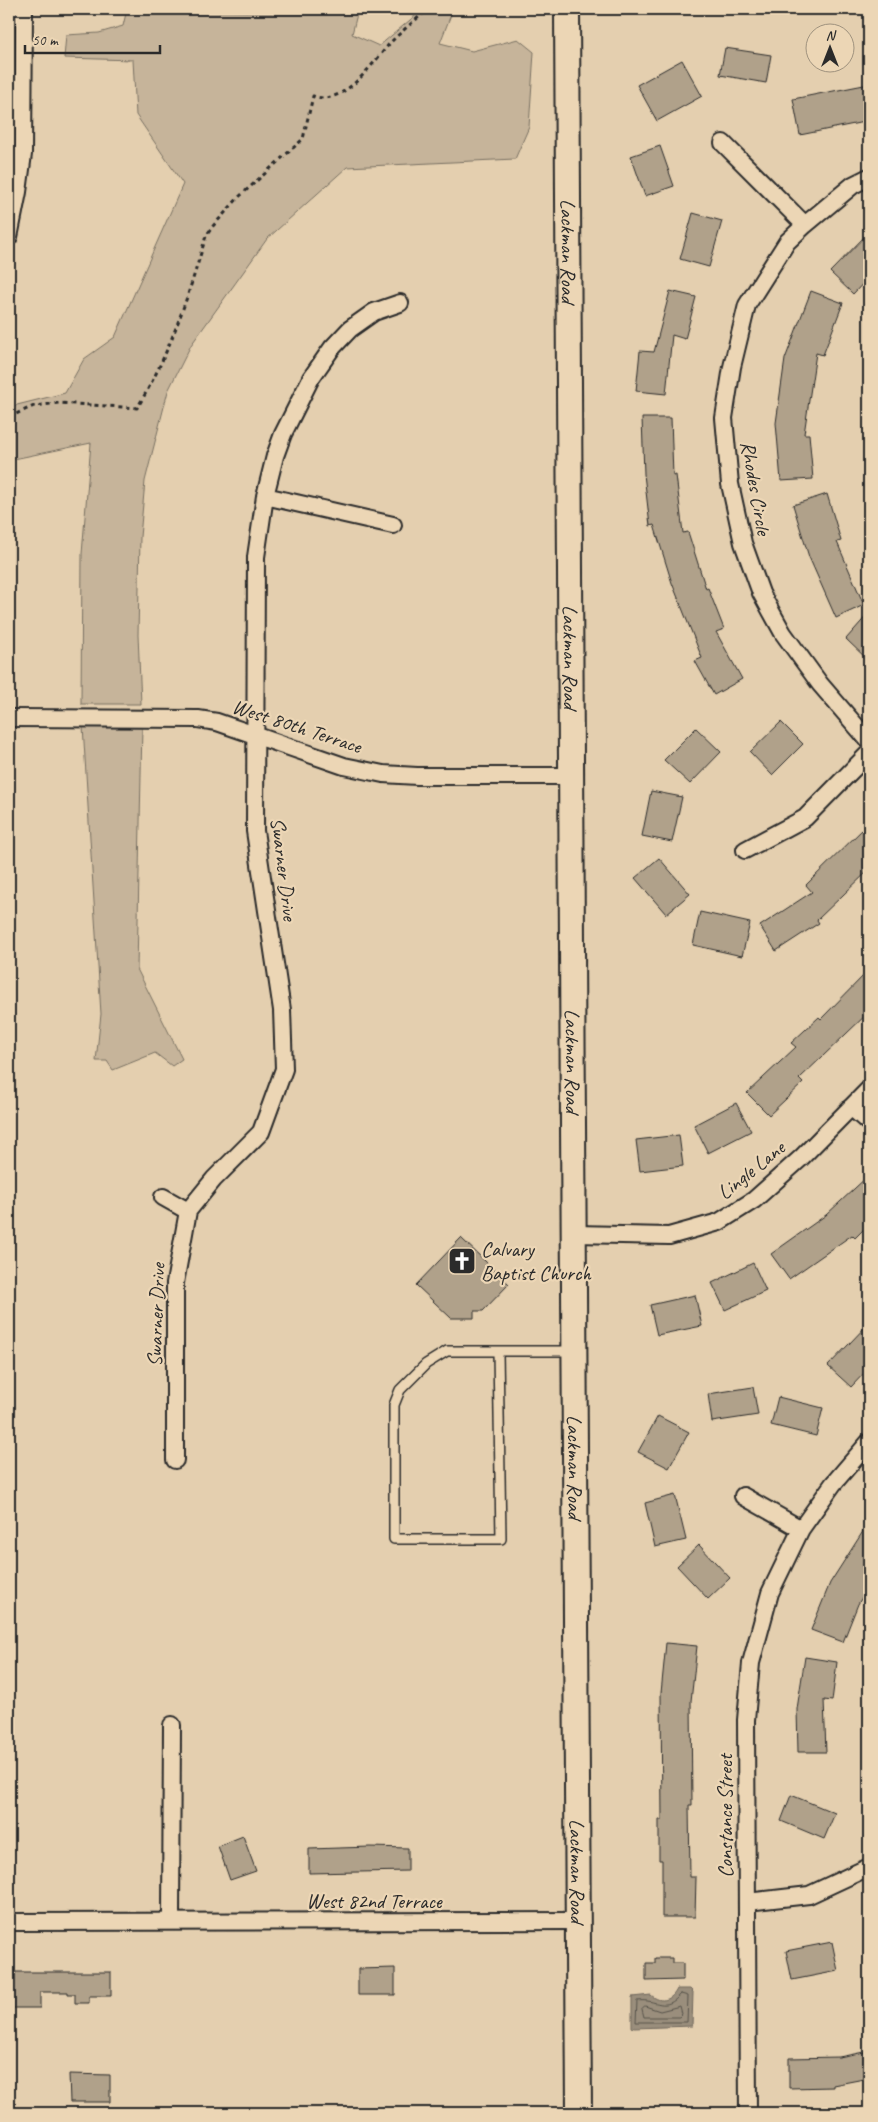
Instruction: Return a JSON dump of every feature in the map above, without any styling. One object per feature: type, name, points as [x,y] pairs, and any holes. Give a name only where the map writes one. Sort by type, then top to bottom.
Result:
[{"type":"main road","name":"Lackman Road","points":[[567,9],[576,1351],[576,1921],[579,2113]]},
{"type":"street","points":[[9,237],[13,191],[23,154],[24,9]]},
{"type":"street","points":[[723,143],[805,224]]},
{"type":"street","name":"Rhodes Circle","points":[[869,176],[853,185],[805,224],[787,242],[747,305],[732,367],[724,418],[730,484],[743,543],[761,593],[783,633],[820,684],[869,741]]},
{"type":"street","name":"Swarner Drive","points":[[175,1460],[175,1283],[188,1211],[214,1178],[261,1132],[284,1069],[282,1010],[255,831],[256,557],[265,496],[275,456],[283,434],[311,378],[332,348],[350,329],[374,312],[400,302]]},
{"type":"street","points":[[265,496],[393,525]]},
{"type":"street","name":"West 80th Terrace","points":[[9,718],[198,719],[217,722],[344,766],[384,774],[417,776],[572,776]]},
{"type":"street","points":[[745,850],[805,818],[869,754]]},
{"type":"street","name":"Lingle Lane","points":[[575,1234],[668,1236],[719,1222],[754,1200],[801,1158],[869,1089]]},
{"type":"street","points":[[852,1107],[869,1123]]},
{"type":"street","points":[[163,1197],[188,1211]]},
{"type":"street","name":"Constance Street","points":[[748,2113],[746,1720],[751,1663],[770,1592],[801,1528],[833,1484],[869,1442]]},
{"type":"street","points":[[743,1496],[801,1528]]},
{"type":"street","points":[[171,1921],[172,1725]]},
{"type":"street","points":[[747,1902],[810,1895],[869,1867]]},
{"type":"street","name":"West 82nd Terrace","points":[[9,1922],[576,1921]]},
{"type":"lane","points":[[498,1351],[501,1539],[394,1539],[394,1405],[400,1390],[426,1364],[447,1351],[498,1351],[576,1351]]},
{"type":"path","points":[[9,417],[34,406],[59,403],[137,408],[154,380],[170,347],[206,236],[213,226],[240,196],[303,139],[313,96],[328,99],[351,86],[394,39],[428,9]]},
{"type":"shaded area","points":[[127,9],[357,14],[352,34],[379,46],[422,10],[439,9],[452,12],[440,43],[472,51],[518,39],[534,52],[529,127],[515,159],[347,167],[267,239],[191,345],[168,391],[145,481],[140,537],[138,635],[141,704],[81,704],[82,554],[91,443],[9,460],[9,407],[65,393],[84,359],[115,337],[183,184],[136,115],[133,60],[64,58],[66,35],[99,33],[123,26]]},
{"type":"shaded area","points":[[83,726],[142,726],[137,969],[182,1059],[172,1066],[155,1053],[113,1070],[107,1061],[96,1061],[101,1014]]},
{"type":"water","points":[[677,1989],[690,1989],[693,1992],[692,2026],[632,2027],[632,1997],[651,1995],[655,1998],[666,2000]]},
{"type":"building","points":[[725,48],[771,55],[766,83],[720,75]]},
{"type":"building","points":[[682,60],[702,96],[657,121],[637,85]]},
{"type":"building","points":[[869,84],[869,121],[800,135],[793,99]]},
{"type":"building","points":[[660,146],[674,186],[645,196],[631,156]]},
{"type":"building","points":[[693,213],[722,221],[709,267],[680,259]]},
{"type":"building","points":[[869,232],[869,277],[853,294],[830,272]]},
{"type":"building","points":[[670,291],[696,297],[685,339],[672,335],[666,394],[636,391],[640,351],[654,352]]},
{"type":"building","points":[[811,291],[843,303],[823,355],[816,353],[804,434],[809,434],[813,479],[781,481],[776,423],[785,359]]},
{"type":"building","points":[[642,418],[671,418],[673,476],[676,475],[683,533],[688,532],[706,589],[708,588],[724,629],[716,632],[742,679],[714,695],[695,661],[702,658],[672,583],[654,525],[650,526],[644,474]]},
{"type":"building","points":[[827,494],[841,541],[837,542],[864,605],[836,618],[809,557],[793,505]]},
{"type":"building","points":[[869,613],[869,661],[846,639]]},
{"type":"building","points":[[781,722],[803,744],[772,775],[750,752]]},
{"type":"building","points":[[696,728],[721,752],[690,784],[664,760]]},
{"type":"building","points":[[651,791],[682,797],[672,842],[642,836]]},
{"type":"building","points":[[869,823],[869,870],[817,920],[819,923],[776,951],[760,926],[812,892],[806,885]]},
{"type":"building","points":[[659,858],[690,894],[666,914],[635,878]]},
{"type":"building","points":[[700,912],[750,923],[742,956],[693,945]]},
{"type":"building","points":[[869,970],[869,1012],[799,1079],[803,1083],[769,1115],[747,1093],[796,1047],[791,1043],[819,1017],[821,1019]]},
{"type":"building","points":[[736,1103],[751,1131],[708,1153],[694,1125]]},
{"type":"building","points":[[679,1135],[683,1166],[640,1171],[636,1140]]},
{"type":"building","points":[[869,1175],[869,1224],[855,1238],[852,1235],[789,1279],[771,1254],[826,1215]]},
{"type":"building","name":"Calvary Baptist Church","points":[[461,1238],[509,1284],[483,1311],[474,1311],[474,1318],[451,1318],[416,1285]]},
{"type":"building","points":[[753,1263],[766,1291],[725,1310],[712,1283]]},
{"type":"building","points":[[695,1295],[702,1326],[657,1335],[650,1305]]},
{"type":"building","points":[[869,1323],[869,1368],[851,1387],[828,1366]]},
{"type":"building","points":[[753,1387],[758,1415],[712,1422],[708,1394]]},
{"type":"building","points":[[778,1397],[823,1408],[816,1436],[771,1425]]},
{"type":"building","points":[[658,1416],[689,1432],[669,1468],[638,1452]]},
{"type":"building","points":[[675,1495],[686,1540],[655,1547],[645,1503]]},
{"type":"building","points":[[869,1522],[869,1586],[858,1604],[843,1642],[811,1630],[830,1583]]},
{"type":"building","points":[[699,1545],[730,1578],[708,1599],[677,1566]]},
{"type":"building","points":[[666,1643],[697,1646],[691,1701],[692,1805],[689,1805],[690,1877],[696,1877],[695,1917],[662,1917],[662,1860],[659,1860],[659,1820],[662,1820],[661,1693]]},
{"type":"building","points":[[805,1657],[837,1662],[832,1701],[824,1700],[826,1752],[798,1752],[797,1709]]},
{"type":"building","points":[[791,1795],[835,1813],[824,1839],[781,1821]]},
{"type":"building","points":[[243,1836],[256,1871],[230,1880],[218,1846]]},
{"type":"building","points":[[408,1848],[408,1871],[309,1873],[309,1849]]},
{"type":"building","points":[[832,1942],[838,1971],[792,1980],[786,1951]]},
{"type":"building","points":[[655,1958],[672,1958],[672,1963],[683,1963],[683,1980],[646,1981],[646,1963],[655,1963]]},
{"type":"building","points":[[395,1968],[395,1995],[358,1995],[358,1969]]},
{"type":"building","points":[[9,1972],[111,1972],[111,1996],[89,1996],[89,2003],[75,2003],[75,1994],[68,1994],[68,1992],[40,1992],[40,2008],[9,2008]]},
{"type":"building","points":[[869,2051],[869,2078],[833,2085],[833,2087],[789,2088],[789,2058],[839,2057]]},
{"type":"building","points":[[69,2074],[110,2075],[110,2102],[70,2102]]},
{"type":"place","name":"Calvary Baptist Church","points":[[462,1261]]}]
